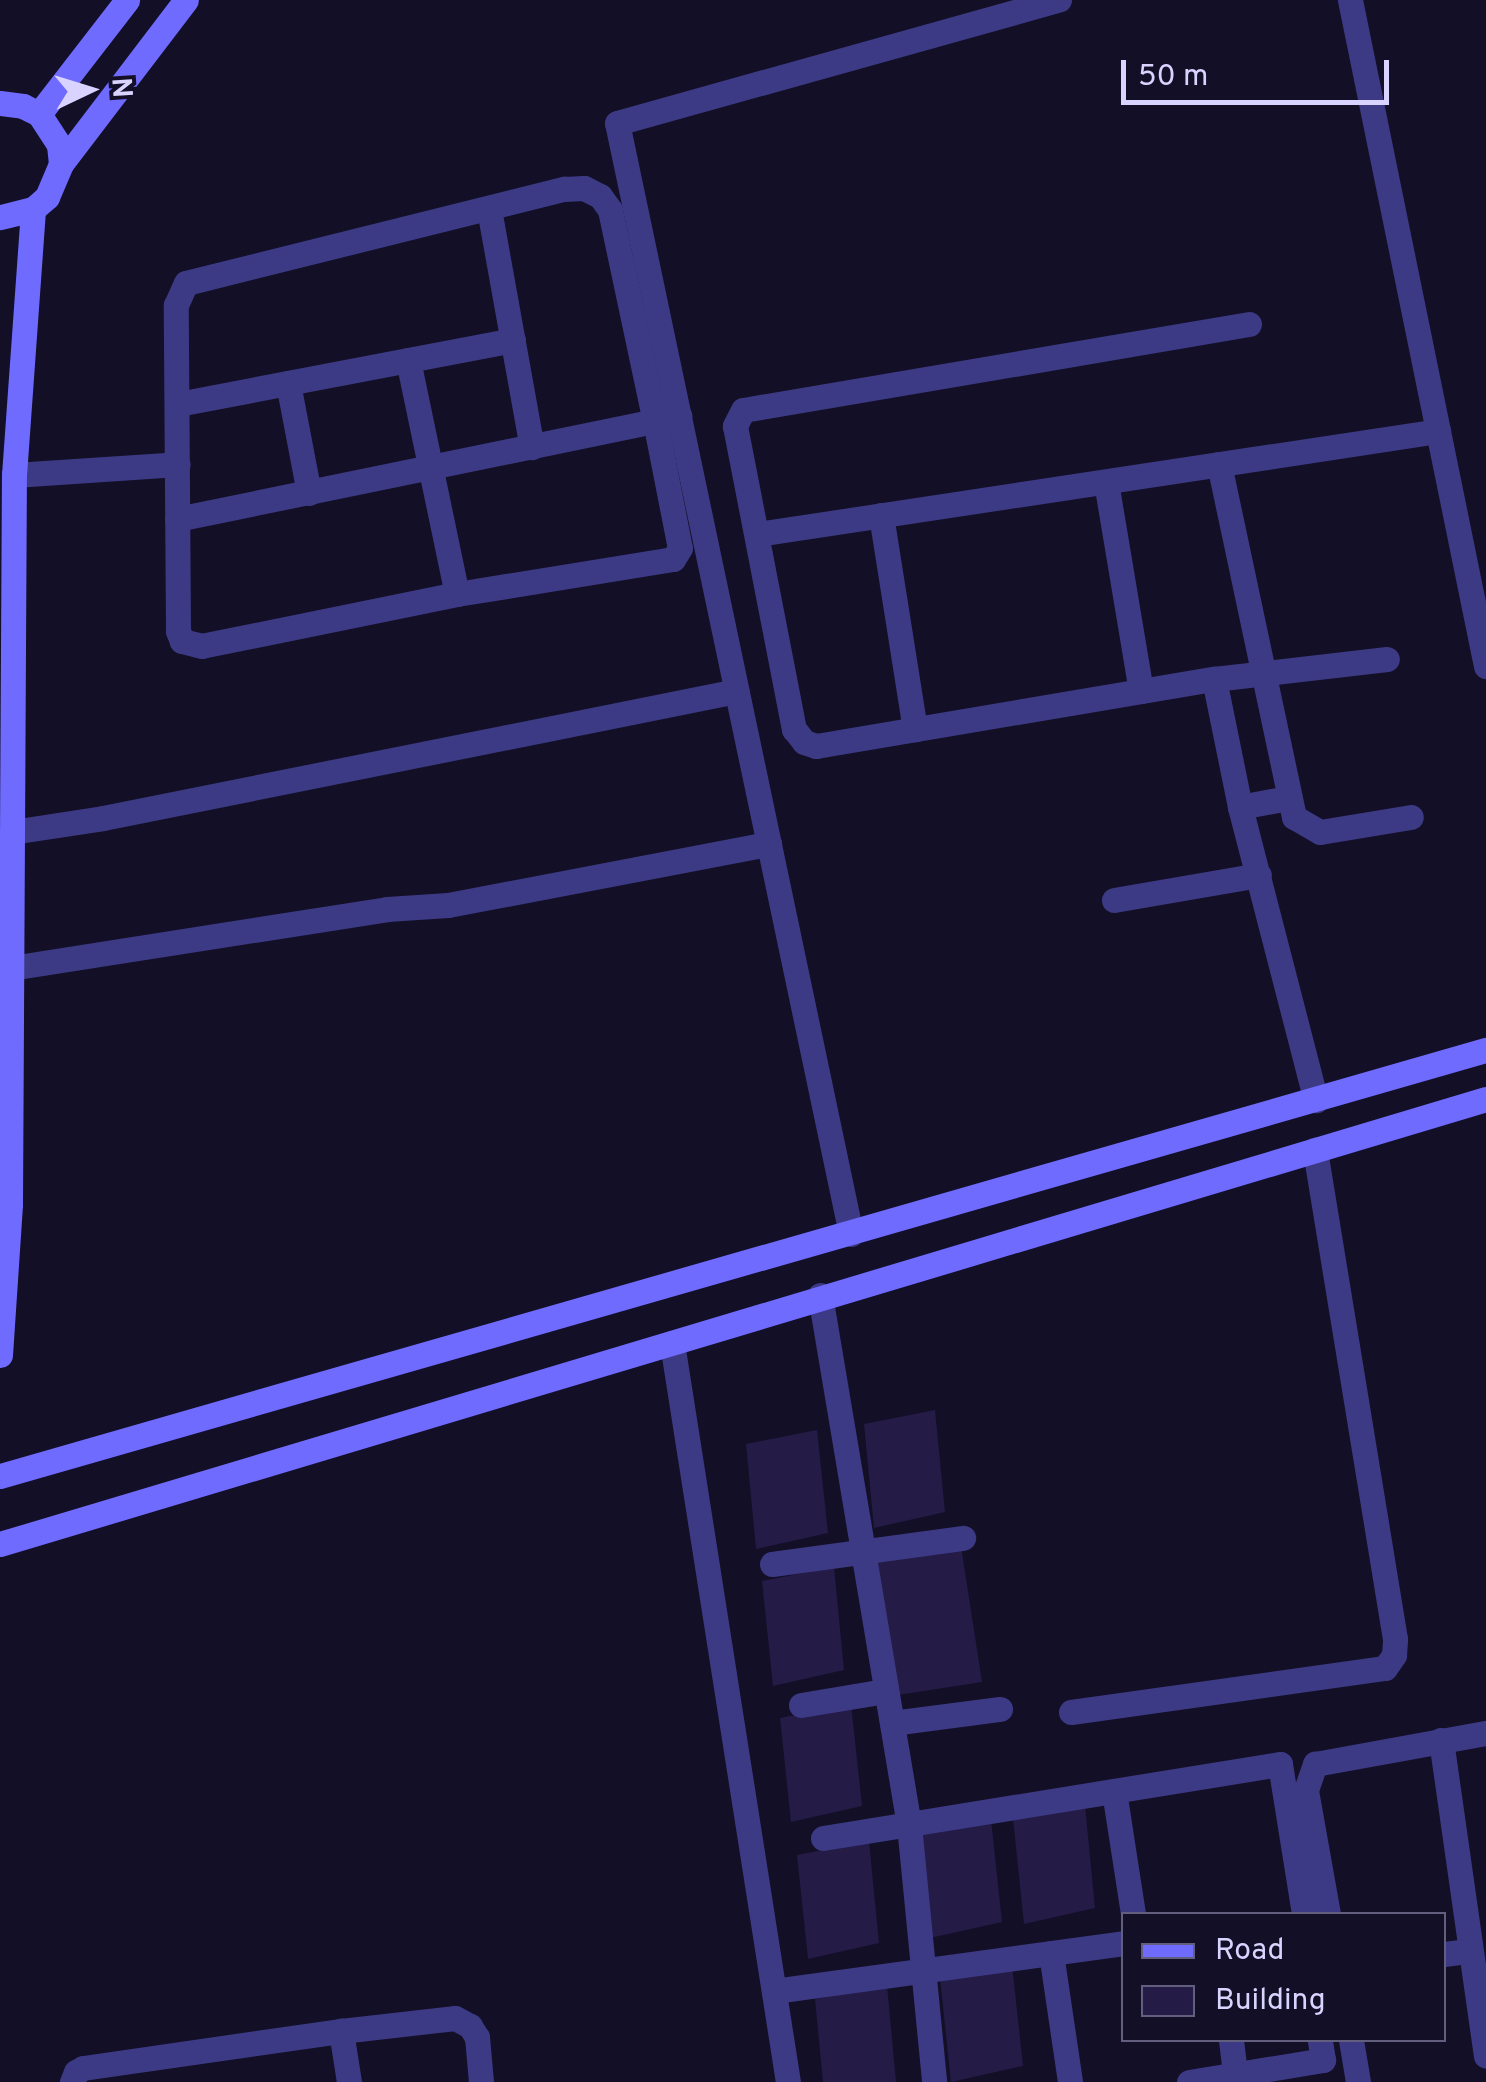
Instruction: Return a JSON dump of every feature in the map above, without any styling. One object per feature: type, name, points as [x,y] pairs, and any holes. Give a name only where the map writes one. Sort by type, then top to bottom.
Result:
[{"type":"street","points":[[39,114],[127,0]]},
{"type":"street","points":[[60,164],[186,0]]},
{"type":"street","points":[[852,1234],[736,691],[667,418],[610,210],[600,196],[584,188],[564,189],[186,283],[176,305],[178,631],[191,646],[457,594],[673,559],[680,548],[667,418],[617,123],[1059,0]]},
{"type":"street","points":[[1350,0],[1485,660]]},
{"type":"street","points":[[0,103],[23,106],[39,114],[59,145],[60,164],[57,182],[33,209],[0,217]]},
{"type":"street","points":[[0,1355],[10,1204],[14,474],[33,209]]},
{"type":"street","points":[[488,209],[532,447]]},
{"type":"street","points":[[1249,324],[743,410],[735,426],[794,728],[804,742],[816,746],[1214,679],[1387,659]]},
{"type":"street","points":[[178,404],[513,340]]},
{"type":"street","points":[[408,360],[457,594]]},
{"type":"street","points":[[288,383],[309,492]]},
{"type":"street","points":[[177,519],[667,418]]},
{"type":"street","points":[[758,534],[1438,431]]},
{"type":"street","points":[[14,474],[178,464]]},
{"type":"street","points":[[1220,464],[1294,817],[1320,832],[1411,817]]},
{"type":"street","points":[[1106,482],[1141,691]]},
{"type":"street","points":[[880,516],[915,729]]},
{"type":"street","points":[[1214,679],[1240,807],[1316,1100]]},
{"type":"street","points":[[12,832],[103,818],[736,691]]},
{"type":"street","points":[[1240,807],[1288,798]]},
{"type":"street","points":[[11,968],[387,909],[448,904],[769,844]]},
{"type":"street","points":[[1114,900],[1259,876]]},
{"type":"street","points":[[0,1476],[1486,1050]]},
{"type":"street","points":[[0,1544],[820,1295],[1486,1099]]},
{"type":"street","points":[[1071,1712],[1385,1668],[1394,1655],[1395,1640],[1314,1150]]},
{"type":"street","points":[[820,1295],[910,1825],[934,2082]]},
{"type":"street","points":[[672,1343],[788,2082]]},
{"type":"street","points":[[772,1564],[964,1538]]},
{"type":"street","points":[[801,1705],[886,1691]]},
{"type":"street","points":[[892,1723],[1000,1709]]},
{"type":"street","points":[[1328,1912],[1306,1790],[1315,1764],[1486,1733]]},
{"type":"street","points":[[1441,1740],[1456,1952],[1482,2011],[1486,2056]]},
{"type":"street","points":[[823,1838],[1280,1764],[1303,1912]]},
{"type":"street","points":[[1114,1791],[1133,1912]]},
{"type":"street","points":[[774,1992],[1121,1942]]},
{"type":"street","points":[[1052,1953],[1070,2082]]},
{"type":"street","points":[[72,2082],[76,2072],[84,2068],[342,2030],[454,2018],[470,2026],[477,2036],[482,2082]]},
{"type":"street","points":[[342,2030],[349,2082]]},
{"type":"street","points":[[1231,2042],[1235,2078]]},
{"type":"street","points":[[1189,2082],[1235,2078],[1323,2060],[1320,2042]]},
{"type":"street","points":[[1351,2042],[1358,2082]]},
{"type":"building","points":[[935,1410],[945,1512],[874,1528],[864,1424]]},
{"type":"building","points":[[817,1430],[828,1533],[756,1549],[746,1444]]},
{"type":"building","points":[[961,1546],[982,1682],[898,1695],[875,1559]]},
{"type":"building","points":[[834,1567],[844,1670],[773,1686],[762,1581]]},
{"type":"building","points":[[851,1704],[862,1806],[791,1822],[780,1718]]},
{"type":"building","points":[[1085,1805],[1095,1908],[1024,1924],[1013,1819]]},
{"type":"building","points":[[991,1819],[1002,1922],[930,1938],[920,1833]]},
{"type":"building","points":[[869,1841],[879,1943],[808,1959],[797,1855]]},
{"type":"building","points":[[1012,1964],[1023,2066],[951,2082],[940,1978]]},
{"type":"building","points":[[887,1985],[896,2082],[823,2082],[815,1999]]}]
